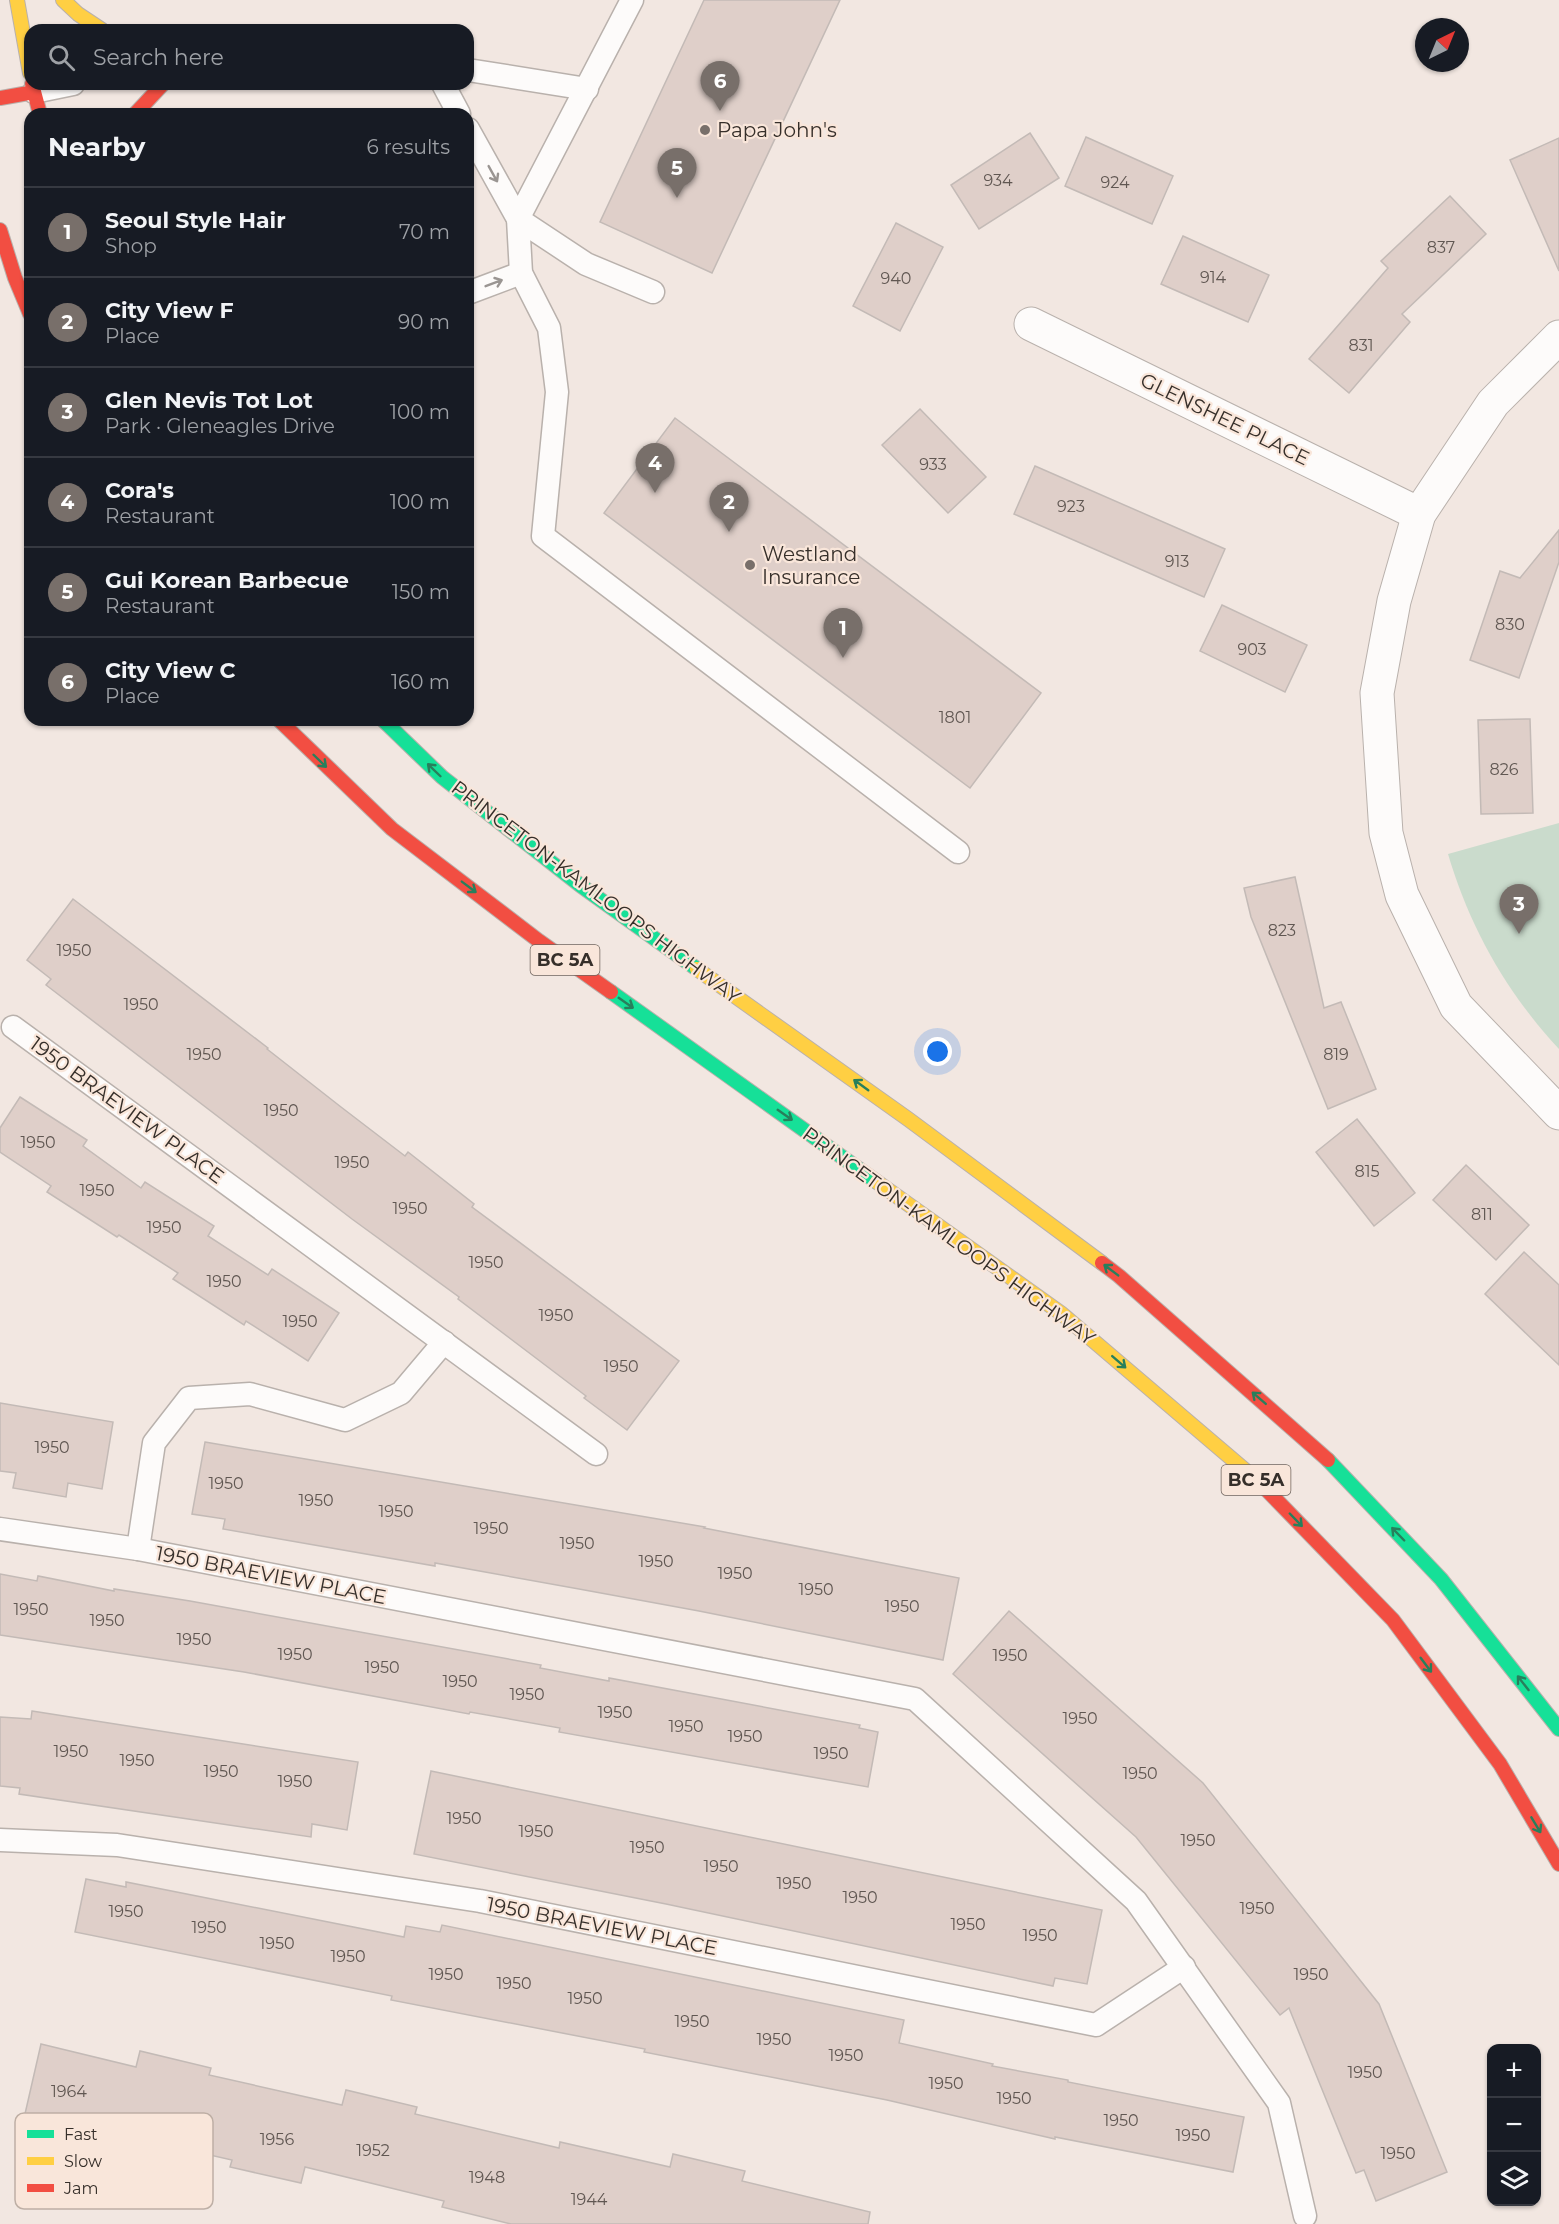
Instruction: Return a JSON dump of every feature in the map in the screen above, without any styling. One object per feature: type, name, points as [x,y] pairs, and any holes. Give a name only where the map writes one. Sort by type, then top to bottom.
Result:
[{"type":"main road","points":[[17,0],[24,39]]},
{"type":"main road","points":[[63,0],[93,24]]},
{"type":"main road","points":[[0,98],[24,87]]},
{"type":"main road","points":[[34,90],[38,108]]},
{"type":"main road","points":[[141,108],[157,90]]},
{"type":"main road","points":[[0,230],[24,300]]},
{"type":"main road","points":[[0,262],[15,278]]},
{"type":"main road","name":"PRINCETON-KAMLOOPS HIGHWAY","points":[[285,726],[392,829],[539,941],[1062,1314],[1261,1484],[1393,1620],[1500,1764],[1559,1864]]},
{"type":"main road","name":"PRINCETON-KAMLOOPS HIGHWAY","points":[[389,726],[442,777],[580,885],[908,1119],[1119,1276],[1317,1449],[1442,1580],[1559,1730]]},
{"type":"street","name":"GLENSHEE PLACE","points":[[1031,324],[1419,514]]},
{"type":"street","points":[[1559,337],[1493,403],[1419,514],[1394,601],[1377,693],[1386,833],[1402,895],[1456,1006],[1559,1113]]},
{"type":"lane","points":[[518,219],[632,0]]},
{"type":"lane","points":[[474,71],[587,89]]},
{"type":"lane","points":[[445,90],[456,108]]},
{"type":"lane","points":[[474,140],[518,219],[521,273],[549,328],[557,392],[543,536],[958,852]]},
{"type":"lane","points":[[518,219],[585,264],[653,292]]},
{"type":"lane","points":[[474,291],[521,273]]},
{"type":"lane","name":"1950 BRAEVIEW PLACE","points":[[13,1027],[596,1454]]},
{"type":"lane","name":"1950 BRAEVIEW PLACE","points":[[138,1549],[154,1443],[189,1398],[250,1394],[345,1420],[401,1393],[444,1342]]},
{"type":"lane","name":"1950 BRAEVIEW PLACE","points":[[0,1528],[138,1549],[915,1700],[1136,1901],[1279,2103],[1305,2216]]},
{"type":"lane","name":"1950 BRAEVIEW PLACE","points":[[0,1840],[117,1845],[480,1901],[1096,2025],[1184,1967]]},
{"type":"green space","points":[[1559,823],[1559,1049],[1522,1005],[1492,958],[1467,908],[1448,854]]},
{"type":"building","points":[[704,0],[840,0],[712,273],[600,222]]},
{"type":"building","points":[[1030,133],[1059,178],[979,229],[951,185]]},
{"type":"building","points":[[1086,137],[1173,176],[1152,224],[1065,186]]},
{"type":"building","points":[[1559,138],[1559,271],[1510,160]]},
{"type":"building","points":[[1450,196],[1486,234],[1402,314],[1410,322],[1349,393],[1309,359],[1388,268],[1381,261]]},
{"type":"building","points":[[896,223],[943,247],[900,331],[853,306]]},
{"type":"building","points":[[1183,236],[1269,275],[1248,322],[1161,284]]},
{"type":"building","points":[[920,409],[986,477],[948,513],[882,445]]},
{"type":"building","points":[[675,418],[1041,693],[970,788],[604,513]]},
{"type":"building","points":[[1035,466],[1225,549],[1204,597],[1014,514]]},
{"type":"building","points":[[1559,530],[1559,562],[1519,678],[1470,660],[1500,571],[1520,578]]},
{"type":"building","points":[[1222,605],[1307,645],[1285,692],[1200,651]]},
{"type":"building","points":[[1530,719],[1533,813],[1481,814],[1478,720]]},
{"type":"building","points":[[1295,877],[1324,1008],[1341,1002],[1376,1089],[1328,1109],[1251,917],[1244,888]]},
{"type":"building","points":[[73,899],[405,1156],[408,1152],[474,1204],[472,1207],[679,1361],[627,1430],[458,1299],[459,1297],[352,1219],[46,985],[51,979],[27,960]]},
{"type":"building","points":[[20,1097],[87,1140],[83,1146],[141,1188],[145,1182],[214,1226],[208,1236],[268,1275],[272,1269],[339,1313],[308,1361],[246,1321],[244,1325],[173,1279],[178,1273],[47,1192],[51,1186],[0,1152],[0,1128]]},
{"type":"building","points":[[1357,1119],[1415,1193],[1374,1226],[1316,1152]]},
{"type":"building","points":[[1466,1165],[1529,1225],[1496,1260],[1433,1200]]},
{"type":"building","points":[[1524,1252],[1559,1285],[1559,1365],[1485,1294]]},
{"type":"building","points":[[0,1403],[113,1422],[102,1489],[68,1483],[66,1497],[13,1488],[16,1473],[0,1471]]},
{"type":"building","points":[[205,1442],[705,1527],[959,1578],[943,1660],[579,1589],[223,1529],[225,1519],[192,1514]]},
{"type":"building","points":[[0,1574],[37,1581],[38,1576],[114,1591],[114,1589],[190,1601],[541,1665],[540,1668],[609,1681],[609,1678],[860,1725],[859,1728],[878,1732],[868,1787],[559,1732],[560,1728],[470,1712],[469,1714],[244,1672],[0,1635]]},
{"type":"building","points":[[1009,1611],[1203,1783],[1379,2004],[1447,2172],[1376,2201],[1364,2170],[1356,2173],[1289,2008],[1280,2015],[1136,1837],[953,1674]]},
{"type":"building","points":[[32,1711],[358,1762],[347,1830],[312,1824],[311,1837],[19,1794],[20,1788],[0,1786],[0,1717],[31,1719]]},
{"type":"building","points":[[431,1771],[1102,1910],[1087,1984],[1055,1978],[1053,1986],[666,1904],[414,1854]]},
{"type":"building","points":[[86,1879],[126,1887],[126,1882],[404,1937],[406,1926],[440,1932],[442,1925],[904,2020],[899,2043],[993,2064],[992,2066],[1244,2117],[1233,2172],[1055,2137],[1055,2139],[887,2100],[644,2052],[645,2049],[391,2000],[392,1996],[75,1932]]},
{"type":"building","points":[[41,2044],[136,2067],[140,2051],[211,2068],[209,2075],[342,2105],[346,2090],[417,2107],[415,2114],[559,2148],[560,2142],[670,2167],[673,2154],[745,2171],[742,2181],[870,2212],[868,2224],[511,2224],[442,2207],[444,2201],[305,2167],[301,2183],[230,2167],[232,2160],[213,2156],[213,2113],[25,2113]]},
{"type":"traffic: fast","points":[[389,726],[442,777],[580,885],[697,969]]},
{"type":"traffic: fast","points":[[611,992],[877,1182]]},
{"type":"traffic: fast","points":[[1328,1460],[1441,1579],[1559,1729]]},
{"type":"traffic: slow","points":[[17,0],[24,39]]},
{"type":"traffic: slow","points":[[63,0],[93,24]]},
{"type":"traffic: slow","points":[[697,969],[908,1119],[1102,1263]]},
{"type":"traffic: slow","points":[[877,1182],[1062,1314],[1259,1482]]},
{"type":"traffic: jam","points":[[34,90],[38,108]]},
{"type":"traffic: jam","points":[[141,108],[157,90]]},
{"type":"traffic: jam","points":[[0,98],[34,92]]},
{"type":"traffic: jam","points":[[0,230],[24,300]]},
{"type":"traffic: jam","points":[[285,726],[392,829],[539,941],[611,992]]},
{"type":"traffic: jam","points":[[1102,1263],[1328,1460]]},
{"type":"traffic: jam","points":[[1259,1482],[1393,1620],[1500,1764],[1559,1864]]},
{"type":"place","name":"City View C","points":[[720,111]]},
{"type":"place","name":"Papa John's","points":[[705,130]]},
{"type":"place","name":"Gui Korean Barbecue","points":[[677,198]]},
{"type":"place","name":"Cora's","points":[[655,493]]},
{"type":"place","name":"City View F","points":[[729,532]]},
{"type":"place","name":"Westland Insurance","points":[[750,565]]},
{"type":"place","name":"Seoul Style Hair","points":[[843,658]]},
{"type":"place","name":"Glen Nevis Tot Lot","points":[[1519,934]]}]
